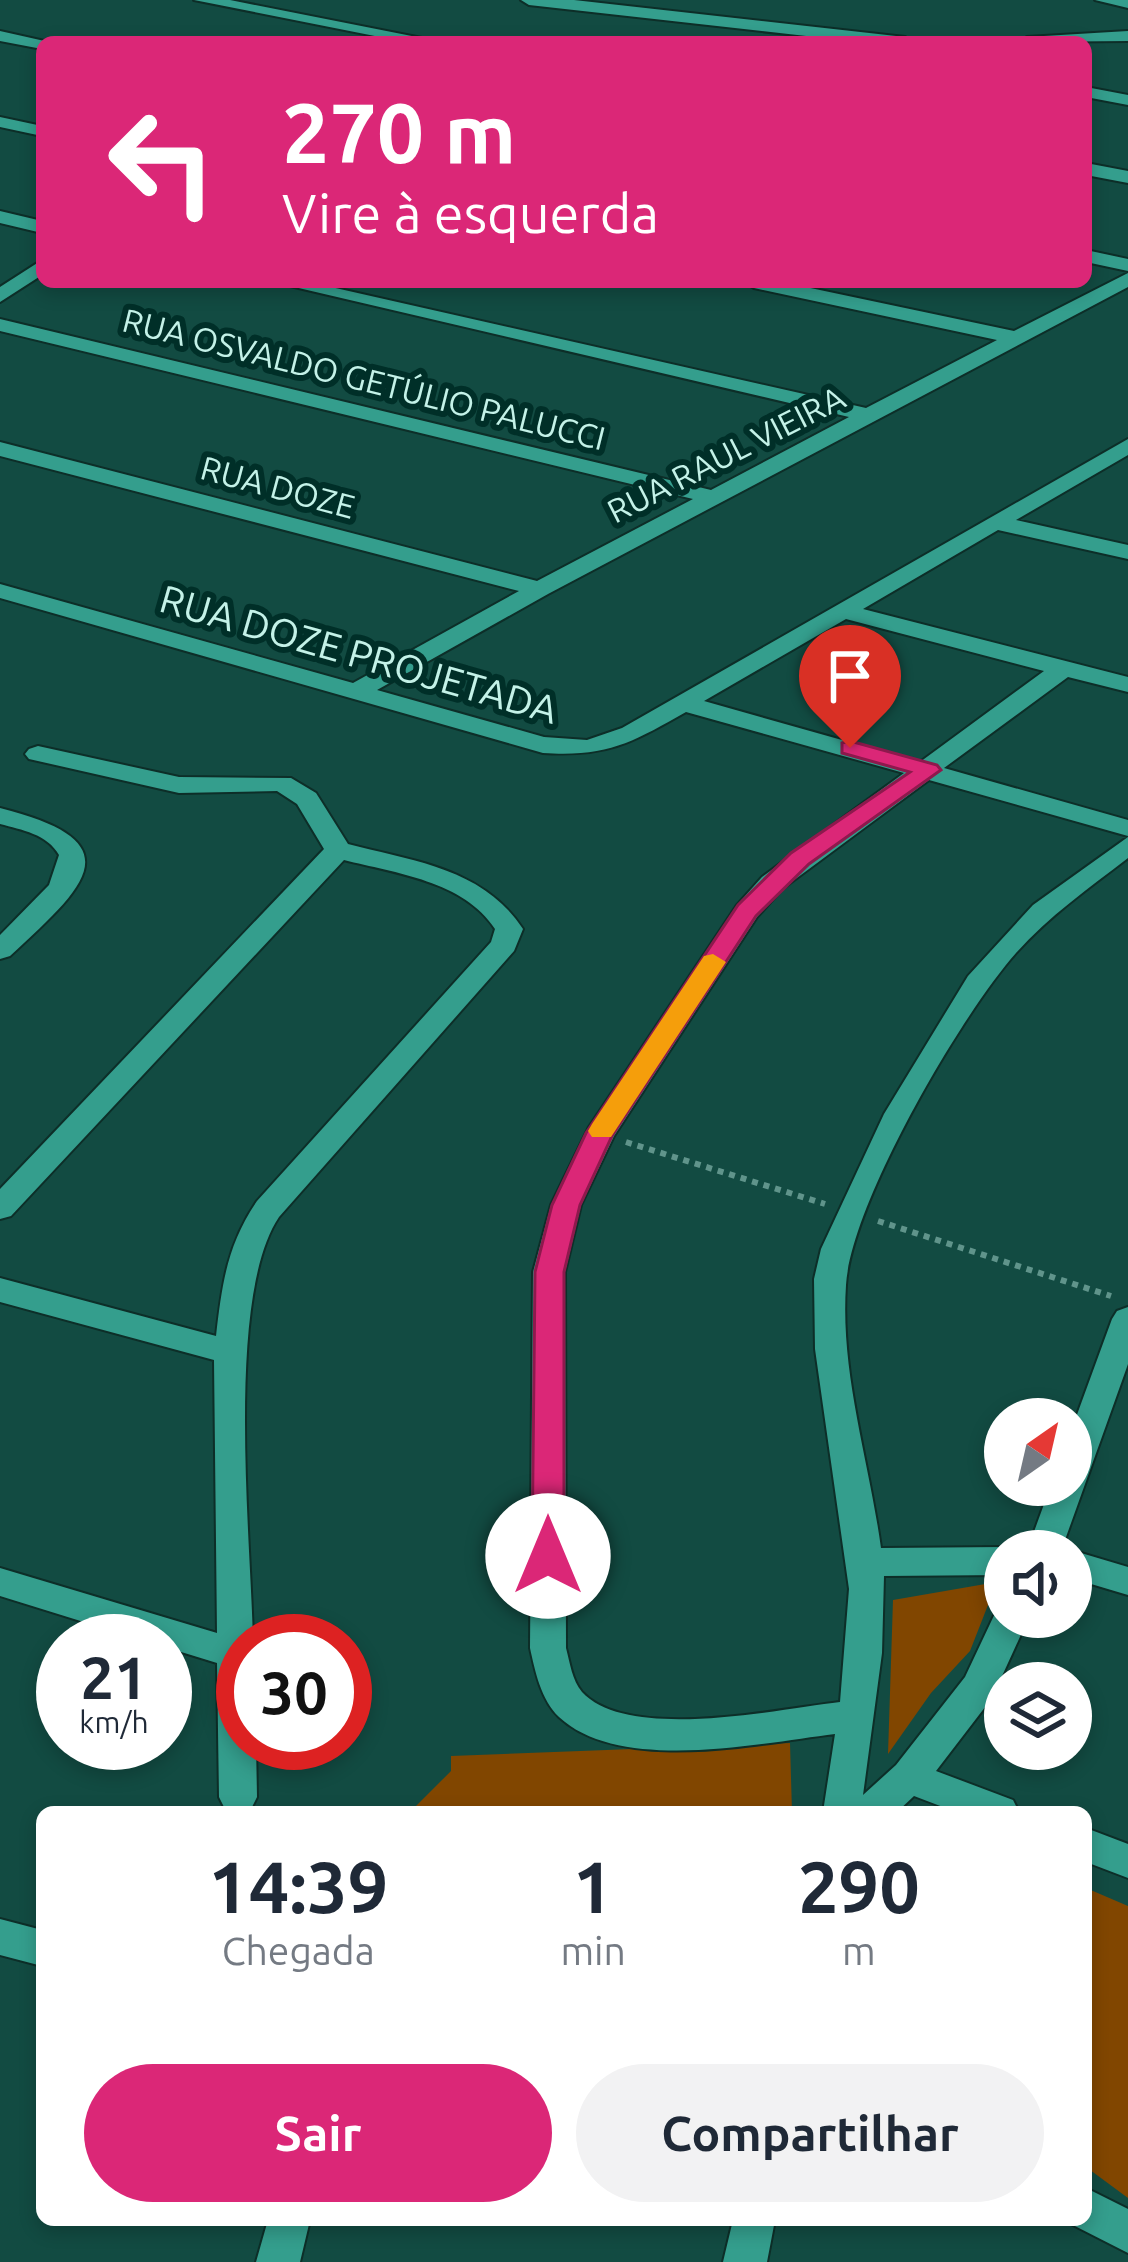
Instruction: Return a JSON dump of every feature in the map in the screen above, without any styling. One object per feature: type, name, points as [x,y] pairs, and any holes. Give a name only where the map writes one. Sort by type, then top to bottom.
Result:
[{"type":"street","points":[[202,0],[395,36]]},
{"type":"street","points":[[268,13],[294,0]]},
{"type":"street","points":[[332,25],[330,11],[340,0]]},
{"type":"street","points":[[530,0],[844,36]]},
{"type":"street","points":[[1103,0],[1128,3]]},
{"type":"street","points":[[783,30],[810,36]]},
{"type":"street","points":[[355,36],[363,31]]},
{"type":"street","points":[[0,36],[36,43]]},
{"type":"street","points":[[1092,38],[1128,36]]},
{"type":"street","points":[[1092,53],[1128,53]]},
{"type":"street","points":[[1092,93],[1128,100]]},
{"type":"street","points":[[0,122],[36,129]]},
{"type":"street","points":[[1092,170],[1128,177]]},
{"type":"street","points":[[0,218],[36,226]]},
{"type":"street","points":[[1092,257],[1128,265]]},
{"type":"street","points":[[0,296],[36,270]]},
{"type":"street","name":"RUA RAUL VIEIRA","points":[[356,692],[712,496],[1128,279]]},
{"type":"street","points":[[310,288],[871,416]]},
{"type":"street","points":[[782,288],[1018,338]]},
{"type":"street","name":"RUA OSVALDO GETÚLIO PALUCCI","points":[[0,325],[712,496]]},
{"type":"street","name":"RUA DOZE PROJETADA","points":[[0,591],[567,749],[608,744],[1128,446]]},
{"type":"street","name":"RUA DOZE","points":[[0,448],[540,589]]},
{"type":"street","points":[[996,523],[1128,552]]},
{"type":"street","points":[[843,611],[1128,685]]},
{"type":"street","points":[[856,1716],[652,1733],[608,1726],[574,1708],[564,1694],[555,1680],[548,1648],[549,1272],[566,1205],[600,1133],[747,911],[800,858],[929,770],[1064,668]]},
{"type":"street","points":[[683,703],[1128,828]]},
{"type":"street","points":[[38,754],[179,785],[283,783],[307,799],[338,850],[489,898],[509,929],[504,945],[343,1123],[251,1234],[239,1265],[230,1352],[233,1614]]},
{"type":"street","points":[[0,816],[54,831],[69,844],[71,878],[54,901],[0,950]]},
{"type":"street","points":[[843,1806],[856,1716],[866,1562],[830,1336],[830,1275],[850,1212],[961,1006],[998,956],[1043,911],[1128,844]]},
{"type":"street","points":[[0,1208],[338,850]]},
{"type":"street","points":[[0,1290],[230,1352]]},
{"type":"street","points":[[1092,1426],[1121,1354],[1128,1319]]},
{"type":"street","points":[[866,1562],[984,1561]]},
{"type":"street","points":[[1092,1570],[1128,1581]]},
{"type":"street","points":[[0,1583],[216,1648]]},
{"type":"street","points":[[878,1806],[909,1777],[979,1688],[1002,1638]]},
{"type":"street","points":[[237,1770],[238,1797]]},
{"type":"street","points":[[909,1777],[984,1806]]},
{"type":"street","points":[[1092,1847],[1128,1862]]},
{"type":"street","points":[[0,1937],[36,1946]]},
{"type":"street","points":[[1092,2212],[1128,2232]]},
{"type":"street","points":[[278,2262],[287,2226]]},
{"type":"street","points":[[745,2262],[753,2226]]},
{"type":"shaded area","points":[[984,1584],[984,1615],[970,1651],[931,1693],[888,1754],[893,1600]]},
{"type":"shaded area","points":[[790,1743],[792,1806],[416,1806],[451,1771],[451,1756]]},
{"type":"shaded area","points":[[1092,1891],[1128,1906],[1128,2198],[1092,2171]]},
{"type":"slow traffic","points":[[601,1131],[713,962]]},
{"type":"route","points":[[548,1556],[549,1272],[566,1205],[600,1133],[747,911],[800,858],[929,770],[850,748]]}]
